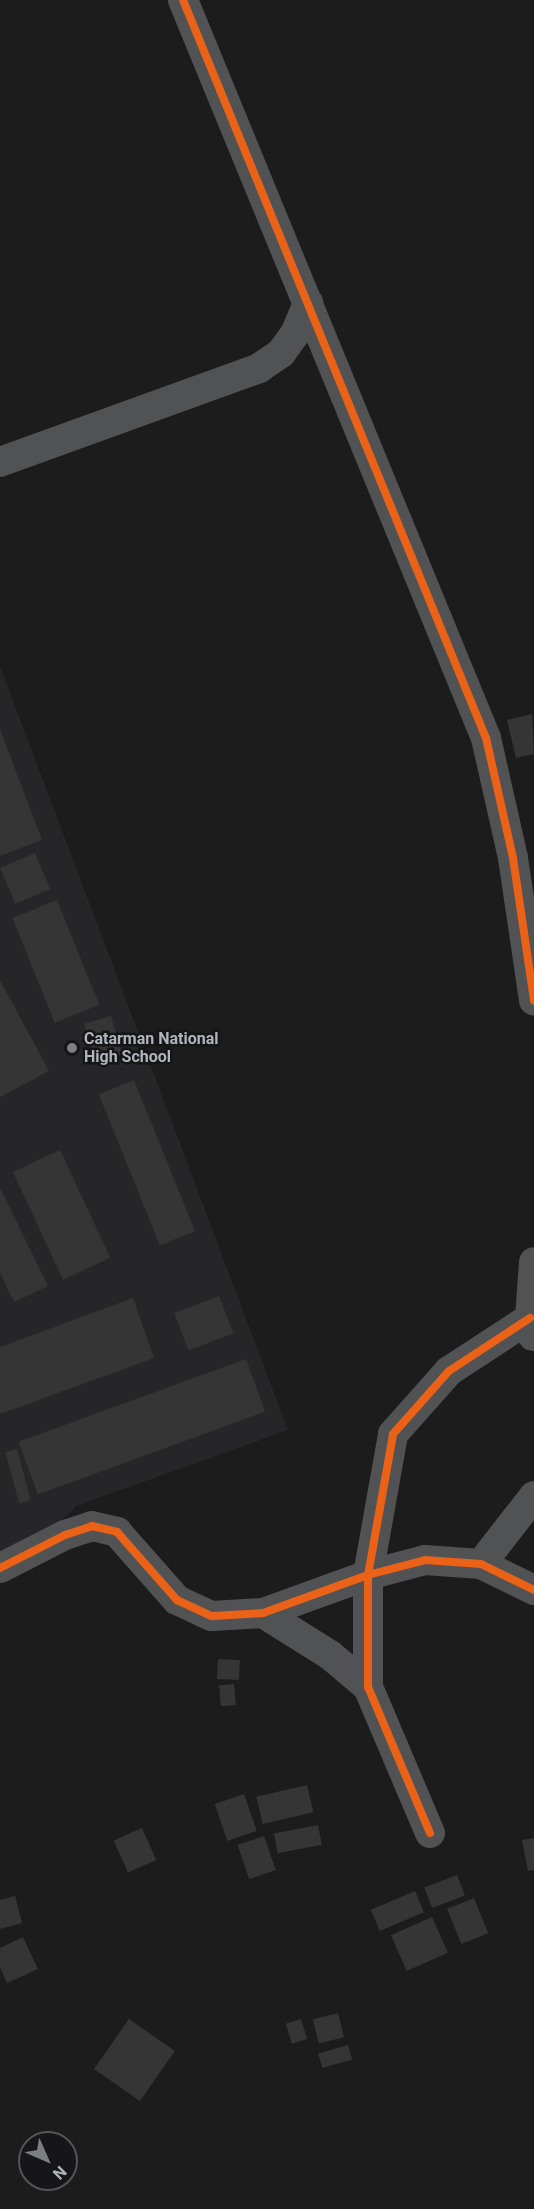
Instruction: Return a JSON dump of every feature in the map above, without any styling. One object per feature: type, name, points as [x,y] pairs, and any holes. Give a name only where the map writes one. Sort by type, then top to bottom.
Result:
[{"type":"street","points":[[183,0],[486,738],[513,858],[534,1000]]},
{"type":"street","points":[[0,462],[259,368],[281,353],[295,334],[308,303]]},
{"type":"street","points":[[430,1833],[368,1687],[368,1575],[393,1434],[449,1371],[532,1328],[534,1262]]},
{"type":"street","points":[[481,1564],[534,1496]]},
{"type":"street","points":[[0,1568],[65,1535],[92,1526],[117,1532],[177,1600],[212,1616],[263,1613],[368,1575],[425,1560],[481,1564],[534,1590]]},
{"type":"street","points":[[263,1613],[330,1655],[368,1687]]},
{"type":"shaded area","name":"Catarman National High School","points":[[0,666],[288,1430],[76,1506],[51,1531],[0,1559]]},
{"type":"building","points":[[532,714],[534,754],[516,758],[507,720]]},
{"type":"building","points":[[0,729],[42,840],[0,856]]},
{"type":"building","points":[[35,853],[50,889],[15,904],[0,868]]},
{"type":"building","points":[[57,900],[99,1005],[55,1023],[12,918]]},
{"type":"building","points":[[0,980],[49,1071],[0,1097]]},
{"type":"building","points":[[111,1016],[122,1054],[95,1062],[84,1024]]},
{"type":"building","points":[[134,1080],[195,1231],[160,1245],[99,1094]]},
{"type":"building","points":[[60,1150],[110,1258],[63,1280],[13,1172]]},
{"type":"building","points":[[0,1188],[48,1286],[14,1302],[0,1273]]},
{"type":"building","points":[[219,1296],[233,1333],[189,1351],[174,1313]]},
{"type":"building","points":[[133,1298],[154,1358],[0,1414],[0,1347]]},
{"type":"building","points":[[246,1359],[265,1412],[38,1494],[19,1442]]},
{"type":"building","points":[[17,1449],[31,1500],[19,1503],[5,1452]]},
{"type":"building","points":[[218,1659],[240,1660],[239,1680],[217,1679]]},
{"type":"building","points":[[234,1684],[236,1705],[221,1706],[219,1685]]},
{"type":"building","points":[[307,1785],[313,1812],[263,1824],[256,1797]]},
{"type":"building","points":[[244,1794],[257,1831],[227,1841],[215,1804]]},
{"type":"building","points":[[318,1825],[322,1845],[278,1853],[274,1834]]},
{"type":"building","points":[[142,1828],[156,1860],[128,1873],[114,1841]]},
{"type":"building","points":[[264,1836],[276,1870],[249,1879],[238,1845]]},
{"type":"building","points":[[534,1838],[534,1870],[528,1871],[522,1840]]},
{"type":"building","points":[[457,1875],[465,1896],[432,1908],[424,1888]]},
{"type":"building","points":[[415,1891],[424,1912],[380,1931],[371,1910]]},
{"type":"building","points":[[15,1896],[22,1923],[0,1929],[0,1900]]},
{"type":"building","points":[[474,1898],[488,1933],[461,1944],[447,1909]]},
{"type":"building","points":[[432,1917],[448,1953],[407,1971],[391,1935]]},
{"type":"building","points":[[23,1937],[38,1969],[7,1983],[0,1967],[0,1948]]},
{"type":"building","points":[[338,2013],[344,2037],[319,2044],[313,2019]]},
{"type":"building","points":[[129,2019],[175,2051],[140,2101],[94,2069]]},
{"type":"building","points":[[301,2019],[307,2039],[292,2044],[286,2024]]},
{"type":"building","points":[[348,2045],[352,2059],[322,2068],[318,2054]]},
{"type":"cycle path","points":[[183,0],[486,738],[513,858],[534,1000]]},
{"type":"cycle path","points":[[430,1833],[368,1687],[368,1575],[393,1434],[449,1371],[530,1318]]},
{"type":"cycle path","points":[[0,1568],[65,1535],[92,1526],[117,1532],[177,1600],[212,1616],[263,1613],[368,1575],[425,1560],[481,1564],[534,1590]]},
{"type":"place","name":"Catarman National High School","points":[[72,1048]]}]
